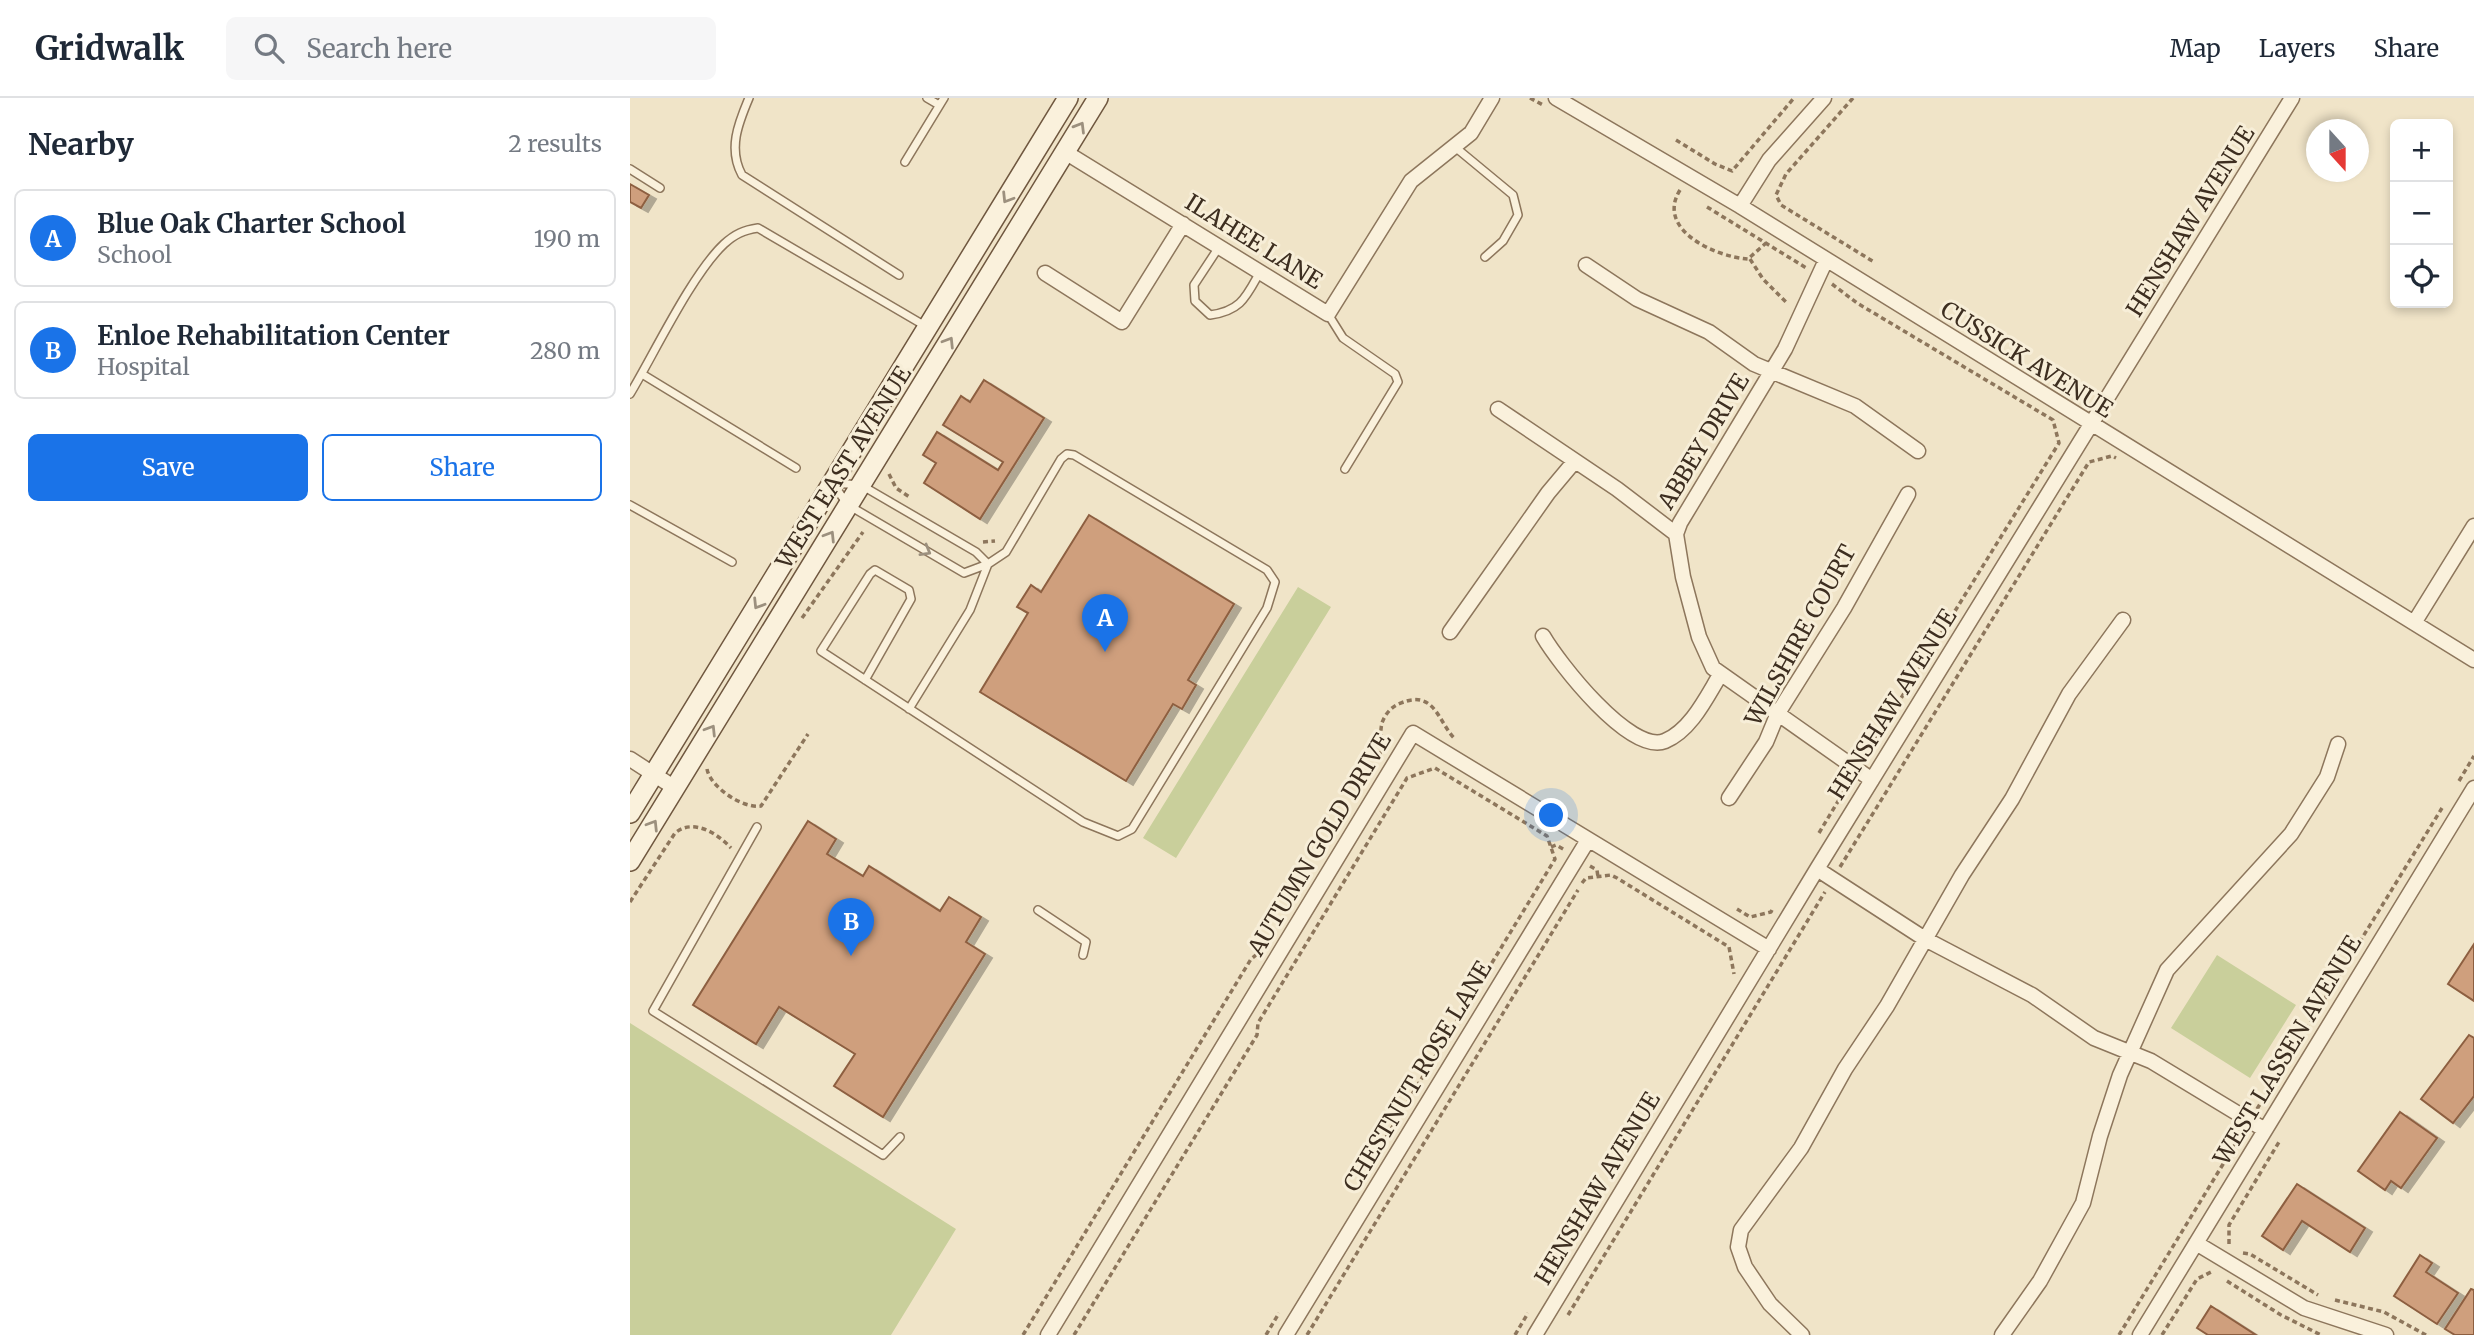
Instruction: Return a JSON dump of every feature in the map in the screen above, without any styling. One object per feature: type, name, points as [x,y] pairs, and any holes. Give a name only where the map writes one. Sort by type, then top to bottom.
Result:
[{"type":"main road","name":"WEST EAST AVENUE","points":[[630,813],[1068,98]]},
{"type":"main road","name":"WEST EAST AVENUE","points":[[630,861],[1097,98]]},
{"type":"street","name":"ILAHEE LANE","points":[[1065,152],[1328,314],[1405,188],[1424,169],[1471,133],[1492,98]]},
{"type":"street","name":"CUSSICK AVENUE","points":[[1556,98],[1740,206],[2091,426],[2474,660]]},
{"type":"street","points":[[1740,206],[1769,160],[1824,98]]},
{"type":"street","name":"HENSHAW AVENUE","points":[[1535,1335],[1817,869],[2292,98]]},
{"type":"street","points":[[1045,273],[1122,322],[1183,224]]},
{"type":"street","name":"ABBEY DRIVE","points":[[1826,260],[1773,370],[1680,523],[1676,534],[1683,577],[1699,637],[1708,658],[1720,675],[1872,780]]},
{"type":"street","points":[[1586,265],[1637,299],[1709,332],[1754,364],[1855,406],[1918,451]]},
{"type":"street","points":[[1498,409],[1617,489],[1676,534]]},
{"type":"street","points":[[1450,632],[1548,493],[1574,462]]},
{"type":"street","name":"WILSHIRE COURT","points":[[1730,798],[1766,742],[1778,713],[1844,608],[1908,494]]},
{"type":"street","points":[[2414,623],[2474,526]]},
{"type":"street","points":[[1802,1335],[1770,1304],[1745,1267],[1738,1247],[1741,1230],[1801,1148],[1845,1069],[1887,1006],[1925,939],[2012,799],[2069,694],[2123,620]]},
{"type":"street","points":[[1543,636],[1572,678],[1611,715],[1649,742],[1664,741],[1679,731],[1695,714],[1720,675]]},
{"type":"street","name":"AUTUMN GOLD DRIVE","points":[[1048,1335],[1413,733],[1769,949]]},
{"type":"street","points":[[2002,1335],[2040,1281],[2083,1203],[2104,1124],[2130,1052],[2166,970],[2291,834],[2327,777],[2338,744]]},
{"type":"street","points":[[630,759],[675,788]]},
{"type":"street","name":"WEST LASSEN AVENUE","points":[[2140,1335],[2474,788]]},
{"type":"street","name":"CHESTNUT ROSE LANE","points":[[1286,1335],[1588,840]]},
{"type":"street","points":[[1817,869],[1925,939],[2016,986],[2094,1038],[2151,1061],[2265,1130]]},
{"type":"street","points":[[2196,1243],[2304,1308],[2386,1335]]},
{"type":"lane","points":[[749,98],[735,140],[736,164],[742,175],[899,275]]},
{"type":"lane","points":[[905,162],[941,102],[927,98]]},
{"type":"lane","points":[[1455,147],[1513,195],[1518,215],[1503,241],[1485,257]]},
{"type":"lane","points":[[630,169],[660,188]]},
{"type":"lane","points":[[630,394],[694,286],[723,244],[742,231],[758,228],[928,328]]},
{"type":"lane","points":[[1219,247],[1194,285],[1195,301],[1210,315],[1227,313],[1244,300],[1261,272]]},
{"type":"lane","points":[[1328,314],[1343,338],[1395,374],[1398,382],[1345,469]]},
{"type":"lane","points":[[642,374],[796,468]]},
{"type":"lane","points":[[833,483],[848,505],[964,573],[988,564],[1006,552],[1067,454],[1267,570],[1275,582],[1267,608],[1139,818],[1132,829],[1118,836],[1083,822],[909,709],[865,680],[821,651],[875,570],[909,590],[911,599],[865,680]]},
{"type":"lane","points":[[833,483],[861,485],[976,552],[988,564]]},
{"type":"lane","points":[[630,505],[732,562]]},
{"type":"lane","points":[[909,709],[970,610],[988,564]]},
{"type":"lane","points":[[757,827],[653,1011],[883,1155],[900,1137]]},
{"type":"lane","points":[[1038,910],[1086,942],[1083,955]]},
{"type":"path","points":[[1676,140],[1715,164],[1732,171],[1794,98]]},
{"type":"path","points":[[1853,98],[1786,174],[1776,195],[1782,205],[1874,262]]},
{"type":"path","points":[[1680,190],[1674,202],[1674,213],[1690,236],[1714,251],[1750,259],[1762,279],[1788,303]]},
{"type":"path","points":[[1750,259],[1766,243]]},
{"type":"path","points":[[1568,1315],[2089,462],[2112,456],[2122,462]]},
{"type":"path","points":[[890,466],[893,485],[911,498]]},
{"type":"path","points":[[797,624],[819,598],[856,538],[863,532]]},
{"type":"path","points":[[982,541],[995,541]]},
{"type":"path","points":[[708,764],[709,778],[715,786],[753,807],[761,806],[808,734]]},
{"type":"path","points":[[2452,791],[2474,756]]},
{"type":"path","points":[[1074,1335],[1257,1035],[1258,1023],[1407,778],[1435,768],[1547,836],[1555,859],[1372,1161]]},
{"type":"path","points":[[2119,1335],[2445,802]]},
{"type":"path","points":[[630,902],[675,833],[685,825],[702,828],[729,845],[732,856]]},
{"type":"path","points":[[1307,1335],[1586,878],[1611,875],[1729,947],[1735,972],[1729,982]]},
{"type":"path","points":[[2231,1249],[2226,1236],[2229,1225],[2279,1142]]},
{"type":"path","points":[[2237,1253],[2247,1253],[2318,1295],[2385,1312],[2426,1335]]},
{"type":"path","points":[[2162,1335],[2196,1279],[2208,1271],[2222,1273],[2232,1286],[2321,1335]]},
{"type":"path","points":[[1266,1335],[1280,1312]]},
{"type":"green space","points":[[1298,587],[1331,607],[1176,858],[1143,838]]},
{"type":"green space","points":[[2217,955],[2296,1005],[2250,1078],[2171,1028]]},
{"type":"green space","points":[[630,1023],[956,1229],[891,1335],[630,1335]]},
{"type":"building","points":[[630,184],[649,195],[641,208],[630,202]]},
{"type":"building","points":[[984,380],[1044,418],[980,519],[924,483],[936,463],[923,455],[937,432],[998,470],[1003,462],[943,425],[961,396],[970,402]]},
{"type":"building","points":[[1089,515],[1234,604],[1188,680],[1196,685],[1182,709],[1173,704],[1126,781],[980,692],[1028,613],[1017,607],[1031,585],[1041,592]]},
{"type":"building","points":[[808,821],[836,839],[827,854],[863,876],[869,866],[940,911],[949,897],[981,917],[966,942],[985,954],[883,1117],[834,1086],[855,1054],[779,1007],[756,1044],[693,1005]]},
{"type":"building","points":[[2474,944],[2474,1001],[2448,984]]},
{"type":"building","points":[[2469,1035],[2474,1038],[2474,1096],[2453,1123],[2421,1099]]},
{"type":"building","points":[[2400,1112],[2437,1138],[2401,1188],[2391,1181],[2385,1190],[2358,1171]]},
{"type":"building","points":[[2297,1184],[2365,1228],[2350,1252],[2302,1221],[2283,1250],[2262,1236]]},
{"type":"building","points":[[2420,1255],[2432,1263],[2426,1272],[2458,1293],[2437,1324],[2394,1296]]},
{"type":"building","points":[[2471,1289],[2474,1290],[2474,1335],[2455,1335],[2445,1329]]},
{"type":"building","points":[[2211,1306],[2256,1335],[2208,1335],[2197,1328]]},
{"type":"place","name":"Blue Oak Charter School","points":[[1105,652]]},
{"type":"place","name":"Enloe Rehabilitation Center","points":[[851,956]]}]
